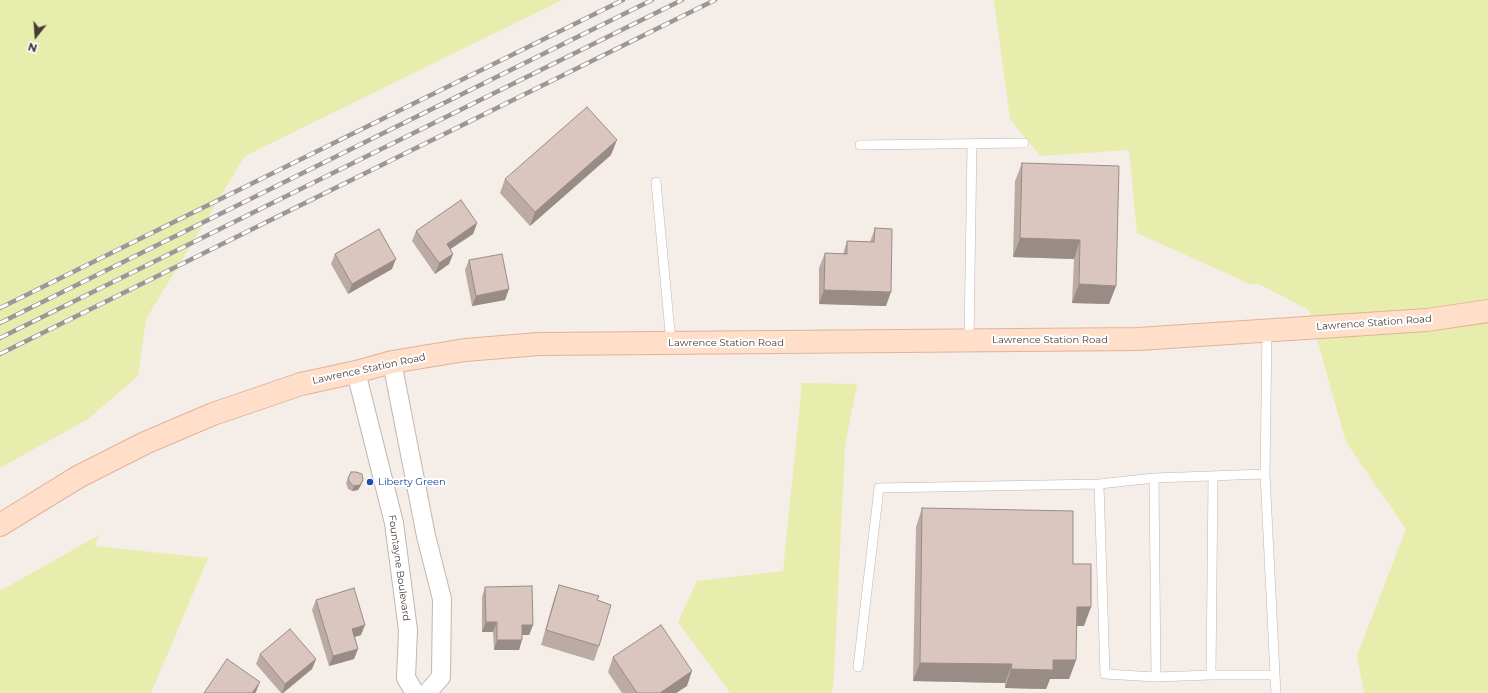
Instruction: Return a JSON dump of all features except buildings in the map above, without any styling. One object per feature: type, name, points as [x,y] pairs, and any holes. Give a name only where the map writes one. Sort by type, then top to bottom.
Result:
[{"type":"main road","name":"Lawrence Station Road","points":[[0,525],[78,477],[145,443],[213,414],[301,384],[356,372],[392,362],[465,350],[539,344],[1138,340],[1427,320],[1488,311]]},
{"type":"street","points":[[392,362],[423,521],[442,599],[441,677],[427,693]]},
{"type":"street","name":"Fountayne Boulevard","points":[[356,372],[394,523],[408,630],[406,678],[415,693]]},
{"type":"street","points":[[394,523],[423,521]]},
{"type":"lane","points":[[860,145],[1024,143]]},
{"type":"lane","points":[[969,341],[972,144]]},
{"type":"lane","points":[[656,182],[671,343]]},
{"type":"lane","points":[[1267,331],[1265,474],[1276,693]]},
{"type":"lane","points":[[858,667],[879,488],[1099,484],[1154,478],[1265,474]]},
{"type":"lane","points":[[1211,675],[1213,476]]},
{"type":"lane","points":[[1154,478],[1156,677]]},
{"type":"lane","points":[[1099,484],[1105,674],[1156,677],[1276,675]]},
{"type":"green space","points":[[0,0],[562,0],[245,156],[146,319],[138,376],[88,419],[0,468]]},
{"type":"green space","points":[[994,0],[1488,0],[1488,693],[1364,693],[1357,656],[1406,529],[1346,442],[1309,310],[1259,284],[1250,284],[1137,233],[1129,150],[1040,156],[1010,119]]},
{"type":"green space","points":[[802,383],[857,384],[845,446],[832,693],[730,693],[678,622],[697,581],[783,571]]},
{"type":"green space","points":[[99,535],[95,546],[208,558],[151,693],[0,693],[0,591]]},
{"type":"railway","points":[[0,308],[623,0]]},
{"type":"railway","points":[[0,323],[652,0]]},
{"type":"railway","points":[[0,338],[682,0]]},
{"type":"railway","points":[[0,354],[715,0]]},
{"type":"place","name":"Liberty Green","points":[[370,482]]}]
